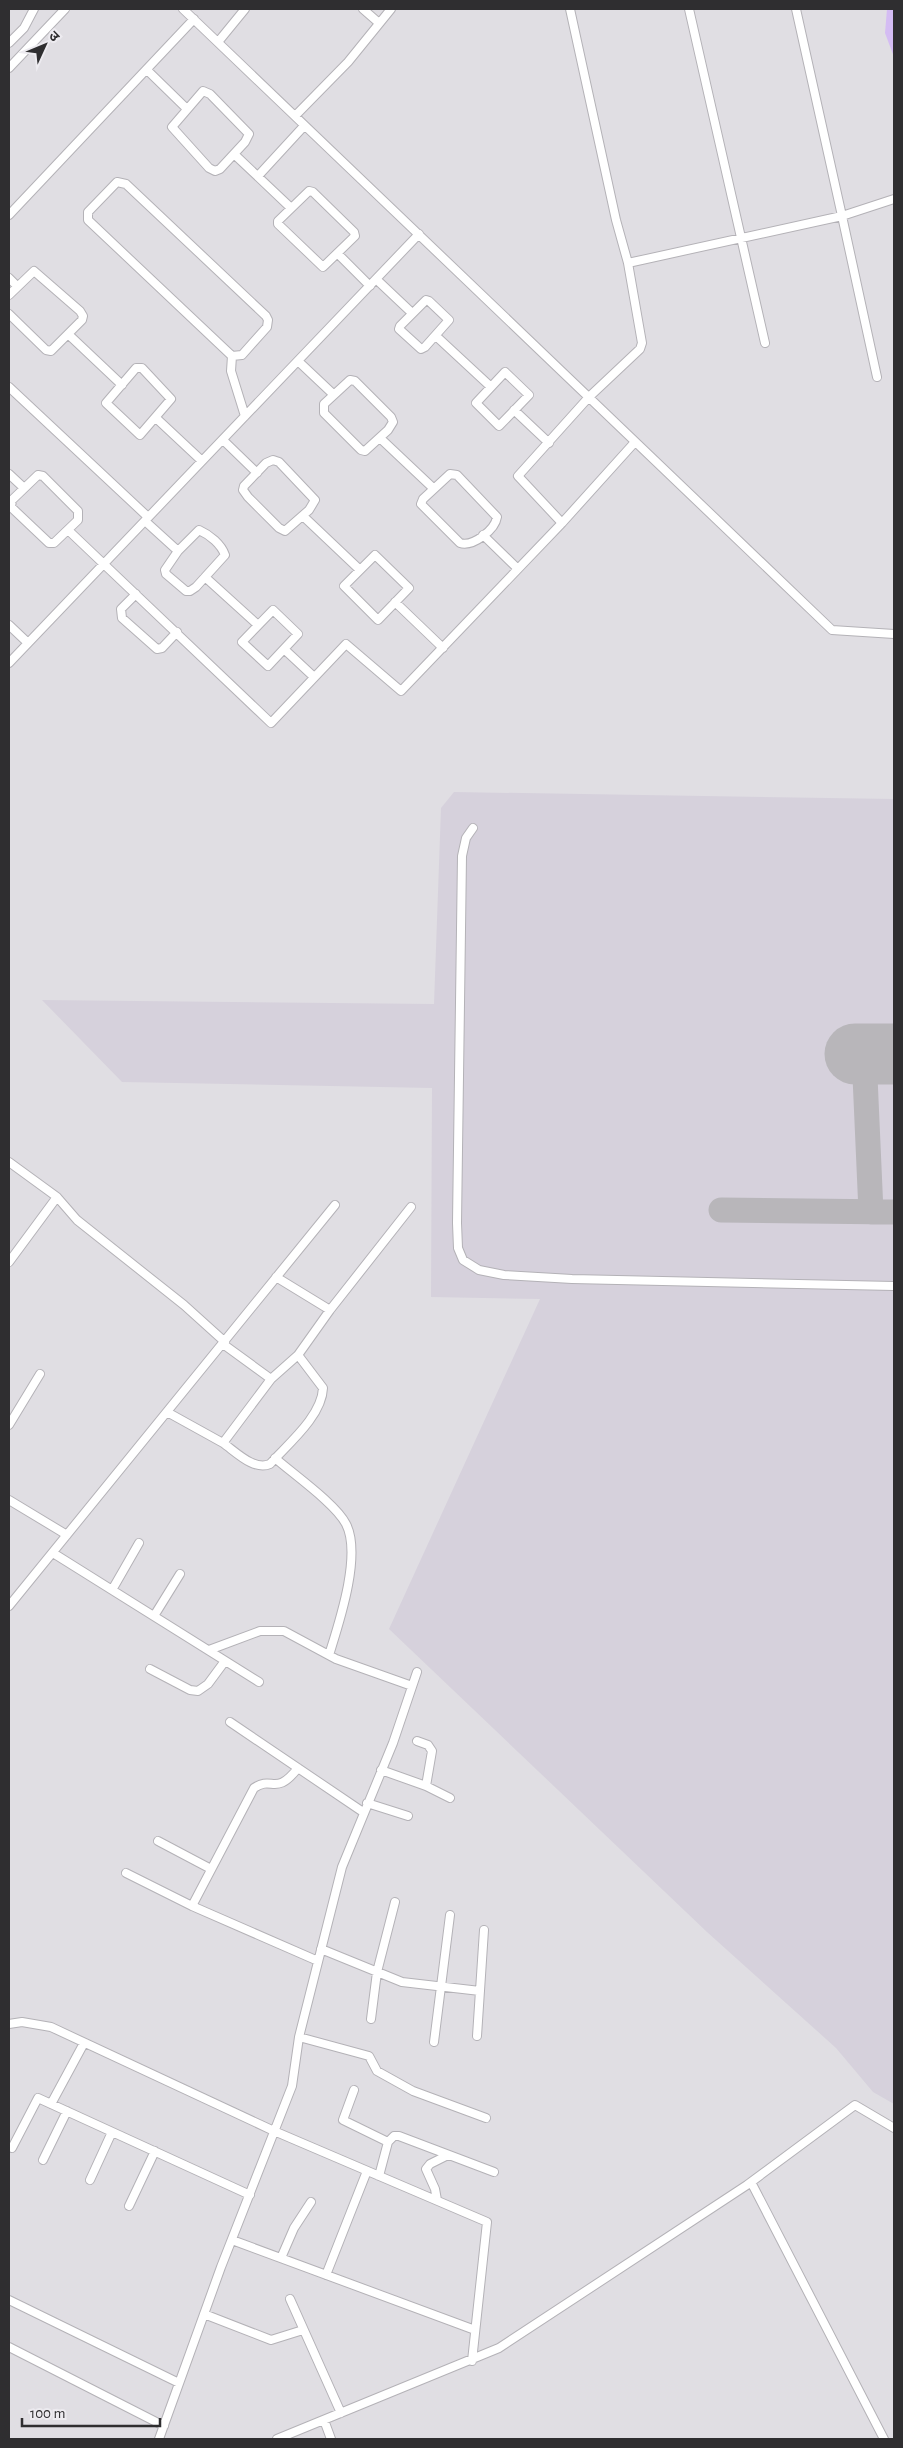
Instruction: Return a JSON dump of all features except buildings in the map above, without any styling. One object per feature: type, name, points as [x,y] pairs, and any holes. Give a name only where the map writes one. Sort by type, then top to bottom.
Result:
[{"type":"street","points":[[10,39],[24,28],[34,9]]},
{"type":"street","points":[[53,9],[57,17]]},
{"type":"street","points":[[9,68],[65,9]]},
{"type":"street","points":[[183,9],[832,630],[894,634]]},
{"type":"street","points":[[218,42],[245,9]]},
{"type":"street","points":[[363,9],[379,23]]},
{"type":"street","points":[[295,116],[348,62],[391,9]]},
{"type":"street","points":[[562,523],[518,476],[589,397],[640,349],[642,343],[628,263],[616,220],[570,9]]},
{"type":"street","points":[[688,9],[765,342]]},
{"type":"street","points":[[796,9],[877,377]]},
{"type":"street","points":[[9,215],[194,19]]},
{"type":"street","points":[[147,70],[186,108]]},
{"type":"street","points":[[203,91],[210,94],[249,134],[249,137],[234,154],[220,169],[215,171],[208,168],[172,127],[186,108],[203,91]]},
{"type":"street","points":[[258,176],[304,126]]},
{"type":"street","points":[[234,154],[291,208]]},
{"type":"street","points":[[122,182],[126,184],[268,320],[267,327],[242,355],[232,356],[88,220],[88,212],[113,184],[122,182]]},
{"type":"street","points":[[313,192],[354,232],[353,239],[338,254],[326,266],[320,266],[280,228],[278,221],[305,193],[313,192]]},
{"type":"street","points":[[628,263],[842,216],[894,199]]},
{"type":"street","points":[[9,663],[419,234]]},
{"type":"street","points":[[338,254],[370,286]]},
{"type":"street","points":[[9,294],[34,270],[80,311],[82,320],[51,351],[46,350],[9,314]]},
{"type":"street","points":[[9,278],[16,286]]},
{"type":"street","points":[[376,278],[412,313]]},
{"type":"street","points":[[429,300],[448,318],[448,323],[425,347],[418,348],[400,329],[412,313],[422,302],[429,300]]},
{"type":"street","points":[[68,334],[122,385]]},
{"type":"street","points":[[436,336],[491,387]]},
{"type":"street","points":[[232,356],[231,371],[245,416]]},
{"type":"street","points":[[298,361],[333,394]]},
{"type":"street","points":[[139,368],[170,395],[170,402],[156,418],[140,434],[108,406],[108,400],[139,368]]},
{"type":"street","points":[[505,372],[529,395],[500,426],[476,403],[491,387],[505,372]]},
{"type":"street","points":[[350,380],[355,381],[391,417],[393,422],[369,449],[361,450],[324,413],[324,404],[333,394],[350,380]]},
{"type":"street","points":[[9,387],[178,551]]},
{"type":"street","points":[[514,410],[549,443]]},
{"type":"street","points":[[156,418],[202,461]]},
{"type":"street","points":[[380,438],[433,488]]},
{"type":"street","points":[[223,440],[257,473]]},
{"type":"street","points":[[68,530],[177,632],[270,723],[346,644],[402,691],[562,523],[635,442]]},
{"type":"street","points":[[273,460],[279,462],[314,500],[313,505],[302,516],[285,531],[272,522],[243,490],[266,463],[273,460]]},
{"type":"street","points":[[9,474],[24,488]]},
{"type":"street","points":[[450,474],[457,475],[497,517],[495,522],[474,543],[467,545],[460,543],[426,511],[421,502],[433,488],[450,474]]},
{"type":"street","points":[[35,476],[42,476],[78,511],[78,520],[68,530],[57,542],[50,543],[12,506],[11,503],[35,476]]},
{"type":"street","points":[[302,516],[360,570]]},
{"type":"street","points":[[199,530],[210,536],[220,546],[225,555],[190,591],[186,591],[166,574],[168,564],[178,551],[199,530]]},
{"type":"street","points":[[482,535],[518,569]]},
{"type":"street","points":[[375,555],[409,588],[395,602],[378,620],[344,586],[375,555]]},
{"type":"street","points":[[205,577],[258,625]]},
{"type":"street","points":[[136,594],[121,609],[122,618],[157,649],[162,648],[177,632]]},
{"type":"street","points":[[395,602],[443,648]]},
{"type":"street","points":[[273,610],[298,634],[284,649],[268,666],[242,642],[273,610]]},
{"type":"street","points":[[9,625],[28,644]]},
{"type":"street","points":[[284,649],[314,677]]},
{"type":"street","points":[[473,828],[466,838],[462,856],[457,1224],[458,1248],[463,1260],[479,1270],[504,1275],[572,1279],[894,1286]]},
{"type":"street","points":[[9,1162],[57,1197],[77,1220],[184,1305],[224,1342],[271,1380]]},
{"type":"street","points":[[9,1262],[57,1197]]},
{"type":"street","points":[[9,1606],[335,1205]]},
{"type":"street","points":[[224,1443],[271,1380],[298,1355],[330,1310],[411,1207]]},
{"type":"street","points":[[276,1277],[330,1310]]},
{"type":"street","points":[[167,1412],[224,1443],[255,1465],[263,1467],[275,1458],[319,1408],[323,1397],[323,1388],[318,1379],[298,1355]]},
{"type":"street","points":[[9,1424],[40,1374]]},
{"type":"street","points":[[275,1458],[340,1515],[350,1534],[352,1554],[329,1655]]},
{"type":"street","points":[[9,1500],[68,1535]]},
{"type":"street","points":[[112,1590],[139,1543]]},
{"type":"street","points":[[53,1553],[260,1682]]},
{"type":"street","points":[[154,1616],[180,1574]]},
{"type":"street","points":[[209,1650],[260,1631],[271,1629],[284,1631],[329,1655],[412,1686]]},
{"type":"street","points":[[150,1669],[190,1690],[198,1691],[208,1684],[226,1661]]},
{"type":"street","points":[[159,2439],[204,2314],[292,2086],[299,2037],[342,1867],[393,1744],[417,1672]]},
{"type":"street","points":[[230,1722],[364,1812]]},
{"type":"street","points":[[417,1741],[428,1746],[432,1751],[426,1786]]},
{"type":"street","points":[[192,1906],[254,1788],[260,1784],[278,1786],[284,1783],[298,1768]]},
{"type":"street","points":[[381,1770],[426,1786],[450,1798]]},
{"type":"street","points":[[367,1803],[408,1816]]},
{"type":"street","points":[[158,1841],[211,1869]]},
{"type":"street","points":[[126,1874],[192,1906],[318,1961]]},
{"type":"street","points":[[370,2019],[377,1972],[395,1902]]},
{"type":"street","points":[[434,2042],[450,1915]]},
{"type":"street","points":[[477,2036],[484,1930]]},
{"type":"street","points":[[321,1949],[402,1982],[480,1991]]},
{"type":"street","points":[[9,2024],[22,2022],[51,2027],[274,2131],[487,2222],[472,2361]]},
{"type":"street","points":[[299,2037],[369,2056],[377,2071],[413,2091],[486,2118]]},
{"type":"street","points":[[51,2104],[84,2043]]},
{"type":"street","points":[[354,2090],[343,2120],[388,2142]]},
{"type":"street","points":[[12,2148],[38,2098],[250,2195]]},
{"type":"street","points":[[277,2439],[472,2361],[499,2348],[751,2182],[855,2106],[894,2128]]},
{"type":"street","points":[[43,2160],[67,2111]]},
{"type":"street","points":[[90,2180],[112,2132]]},
{"type":"street","points":[[379,2176],[388,2142],[394,2136],[399,2136],[494,2172]]},
{"type":"street","points":[[129,2206],[155,2151]]},
{"type":"street","points":[[436,2200],[435,2189],[426,2169],[430,2164],[448,2155]]},
{"type":"street","points":[[326,2275],[367,2171]]},
{"type":"street","points":[[751,2182],[884,2439]]},
{"type":"street","points":[[281,2258],[297,2221],[311,2202]]},
{"type":"street","points":[[232,2240],[475,2330]]},
{"type":"street","points":[[290,2299],[341,2413]]},
{"type":"street","points":[[9,2300],[179,2383]]},
{"type":"street","points":[[204,2314],[270,2340],[303,2330]]},
{"type":"street","points":[[9,2347],[164,2426]]},
{"type":"street","points":[[324,2420],[331,2439]]},
{"type":"shaded area","points":[[887,9],[894,9],[894,57],[885,33]]},
{"type":"shaded area","points":[[454,792],[894,799],[894,2104],[873,2092],[836,2048],[707,1932],[389,1629],[540,1299],[431,1297],[432,1088],[122,1082],[42,1000],[434,1004],[441,808]]},
{"type":"taxiway","points":[[864,1054],[871,1212]]},
{"type":"taxiway","points":[[721,1210],[894,1212]]},
{"type":"runway","points":[[855,1054],[894,1054]]}]
